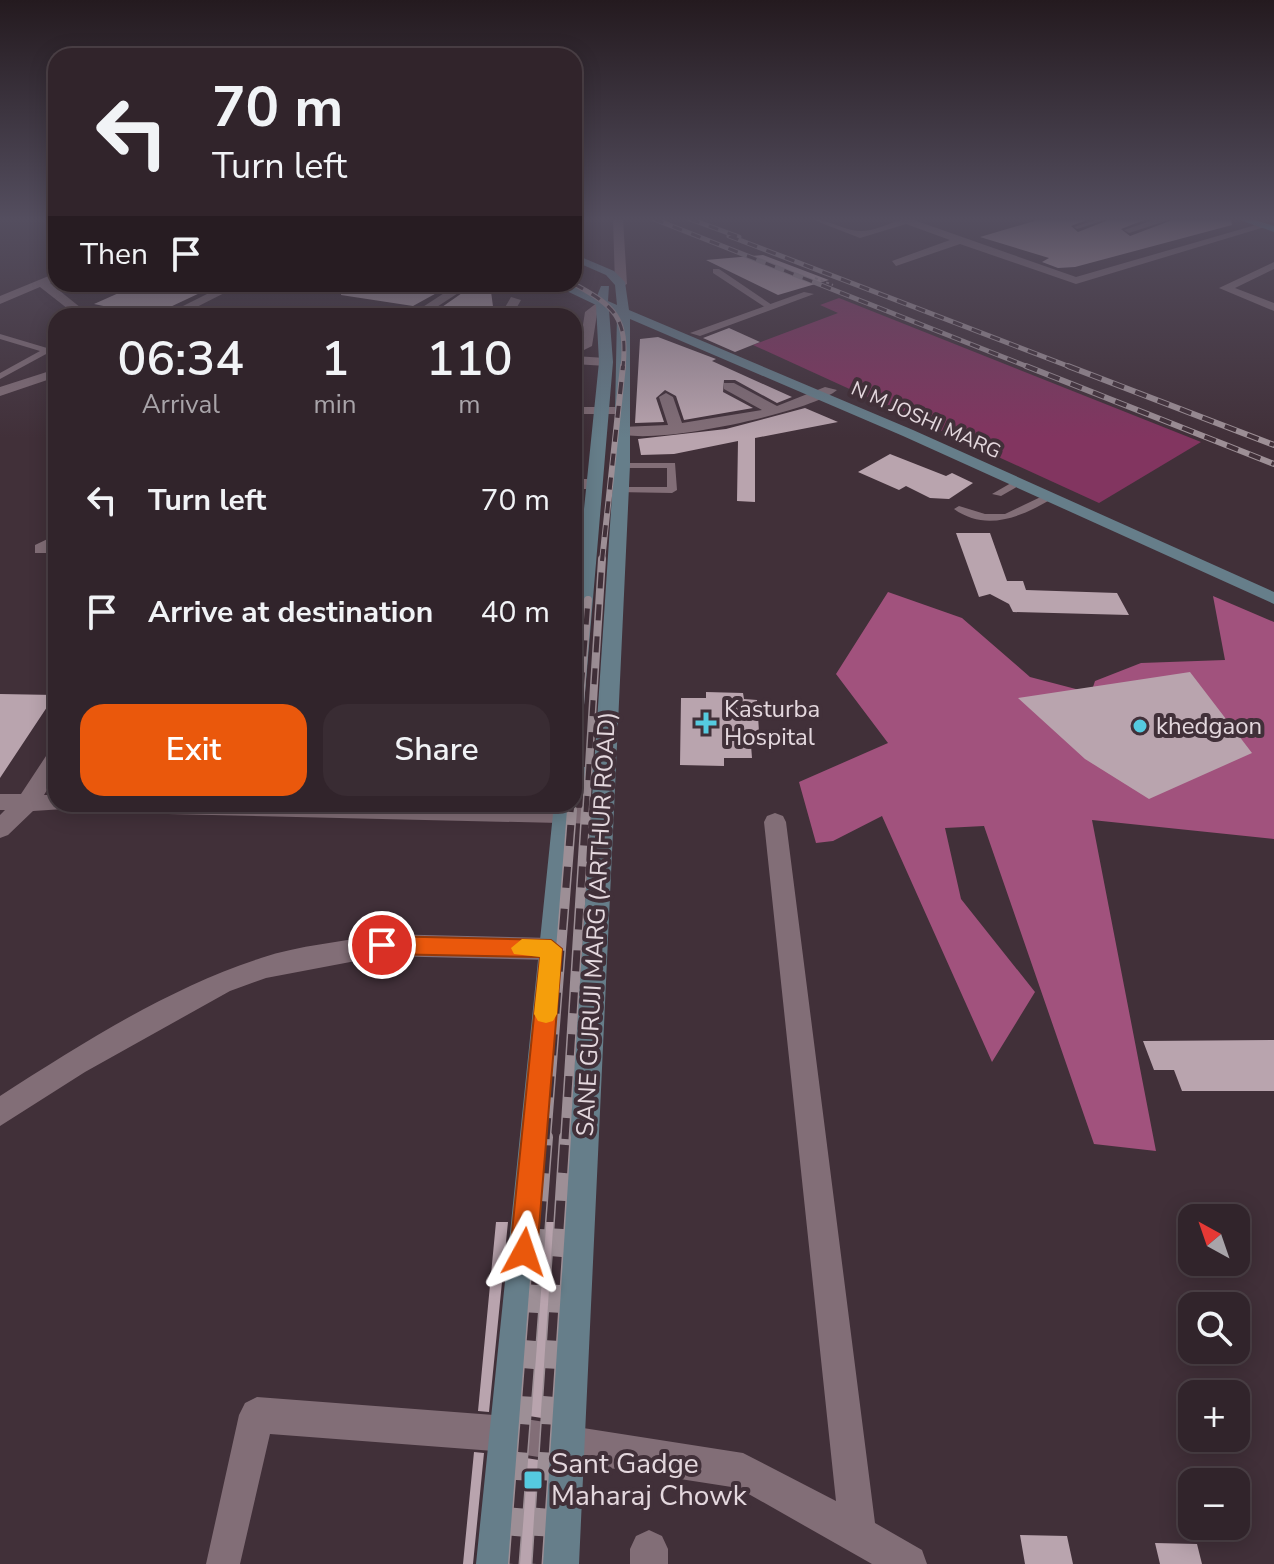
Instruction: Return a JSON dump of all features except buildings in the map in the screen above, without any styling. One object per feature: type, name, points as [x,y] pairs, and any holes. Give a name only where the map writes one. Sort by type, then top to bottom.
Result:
[{"type":"main road","name":"N M JOSHI MARG","points":[[591,292],[611,297]]},
{"type":"main road","name":"N M JOSHI MARG","points":[[603,292],[669,326],[1274,586]]},
{"type":"main road","points":[[611,292],[611,297]]},
{"type":"main road","name":"SANE GURUJI MARG (ARTHUR ROAD)","points":[[582,622],[594,489],[615,407],[625,336],[611,297]]},
{"type":"main road","name":"SANE GURUJI MARG (ARTHUR ROAD)","points":[[560,1564],[621,483],[615,407],[606,362],[611,297]]},
{"type":"main road","points":[[625,336],[644,328],[669,326]]},
{"type":"main road","name":"N M JOSHI MARG","points":[[669,326],[696,333],[825,393]]},
{"type":"main road","name":"N M JOSHI MARG","points":[[913,430],[1049,496],[1129,525],[1274,599]]},
{"type":"main road","points":[[594,489],[621,483]]},
{"type":"main road","points":[[584,602],[614,601]]},
{"type":"main road","points":[[582,693],[609,693]]},
{"type":"main road","points":[[582,775],[604,775]]},
{"type":"main road","name":"SANE GURUJI MARG (ARTHUR ROAD)","points":[[495,1564],[564,812]]},
{"type":"street","points":[[44,292],[61,308]]},
{"type":"street","points":[[48,292],[73,308]]},
{"type":"street","points":[[186,308],[219,292]]},
{"type":"street","points":[[428,308],[453,292]]},
{"type":"street","points":[[582,348],[586,346],[591,312],[611,297],[611,292]]},
{"type":"street","points":[[1235,292],[1274,307]]},
{"type":"street","points":[[696,333],[808,294]]},
{"type":"street","points":[[510,308],[515,300]]},
{"type":"street","points":[[582,360],[606,362]]},
{"type":"street","points":[[0,392],[48,371]]},
{"type":"street","points":[[41,375],[48,374]]},
{"type":"street","points":[[729,386],[774,410]]},
{"type":"street","points":[[582,411],[615,407],[676,428],[774,410],[825,393]]},
{"type":"street","points":[[666,397],[676,428]]},
{"type":"street","points":[[582,486],[594,489]]},
{"type":"street","points":[[0,829],[27,803],[48,770]]},
{"type":"street","points":[[0,802],[48,803]]},
{"type":"street","points":[[577,812],[602,816]]},
{"type":"street","points":[[775,822],[858,1534]]},
{"type":"street","points":[[0,1112],[75,1063],[221,983],[265,967],[382,945],[551,949]]},
{"type":"street","points":[[223,1560],[257,1415],[507,1434],[743,1471],[908,1564]]},
{"type":"lane","points":[[748,292],[771,307]]},
{"type":"lane","points":[[0,336],[44,350],[44,353],[0,376]]},
{"type":"lane","points":[[672,465],[672,490],[621,483],[672,465]]},
{"type":"lane","points":[[997,494],[1018,482]]},
{"type":"lane","points":[[959,509],[981,516],[1019,515],[1049,496]]},
{"type":"shaded area","points":[[839,298],[1201,442],[1099,503],[753,345],[838,313],[820,305]]},
{"type":"shaded area","points":[[888,592],[962,618],[1030,677],[1091,693],[1095,681],[1141,663],[1225,660],[1213,596],[1274,622],[1274,839],[1092,820],[1156,1151],[1094,1144],[984,826],[945,828],[961,899],[1035,992],[992,1062],[882,816],[833,841],[816,843],[799,782],[888,743],[836,674]]},
{"type":"railway","points":[[588,292],[609,307],[621,325],[623,368]]},
{"type":"railway","points":[[839,292],[1031,368]]},
{"type":"railway","points":[[875,292],[1073,368]]},
{"type":"railway","points":[[602,561],[623,366]]},
{"type":"railway","points":[[1026,366],[1274,464]]},
{"type":"railway","points":[[1068,366],[1274,445]]},
{"type":"railway","points":[[586,812],[602,559]]},
{"type":"railway","points":[[582,679],[588,600]]},
{"type":"railway","points":[[565,1139],[586,810]]},
{"type":"railway","points":[[546,1139],[572,812]]},
{"type":"railway","points":[[514,1564],[547,1137]]},
{"type":"railway","points":[[537,1564],[565,1137]]},
{"type":"slow traffic","points":[[522,948],[551,949],[546,1014]]},
{"type":"place","name":"Kasturba Hospital","points":[[706,723]]},
{"type":"place","name":"khedgaon","points":[[1140,726]]},
{"type":"place","name":"Sant Gadge Maharaj Chowk","points":[[533,1480]]},
{"type":"route","points":[[382,945],[551,949],[524,1252]]}]
